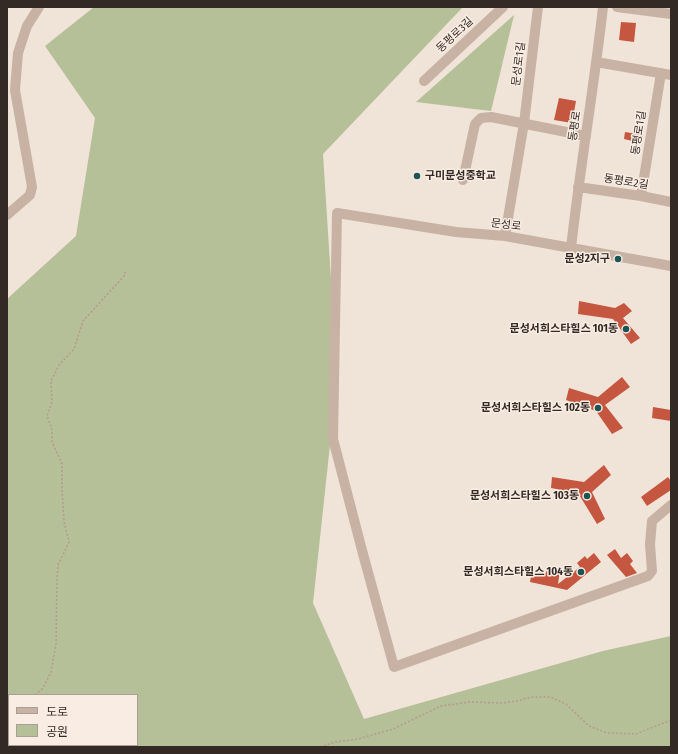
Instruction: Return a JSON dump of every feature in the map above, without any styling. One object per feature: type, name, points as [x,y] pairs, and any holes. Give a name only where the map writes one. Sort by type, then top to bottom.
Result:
[{"type":"street","points":[[7,215],[30,195],[32,187],[15,90],[18,53],[27,26],[39,7]]},
{"type":"street","name":"동평로3길","points":[[424,81],[503,7]]},
{"type":"street","name":"문성로1길","points":[[505,236],[524,123],[538,7]]},
{"type":"street","name":"동평로","points":[[571,248],[603,7]]},
{"type":"street","points":[[617,7],[671,14]]},
{"type":"street","points":[[596,62],[671,75]]},
{"type":"street","name":"동평로1길","points":[[641,196],[660,74]]},
{"type":"street","points":[[463,180],[475,124],[477,121],[486,117],[586,136]]},
{"type":"street","name":"동평로2길","points":[[578,187],[671,202]]},
{"type":"street","name":"문성로","points":[[671,266],[505,236],[456,232],[336,213],[333,439],[394,667],[648,576],[652,570],[650,544],[652,521],[671,505]]},
{"type":"path","points":[[37,694],[43,688],[51,672],[56,644],[58,565],[69,542],[64,522],[62,464],[52,442],[52,429],[47,416],[52,402],[51,381],[59,365],[74,349],[83,321],[125,275],[125,272]]},
{"type":"path","points":[[320,747],[336,742],[358,739],[393,729],[441,706],[470,702],[502,703],[531,697],[550,697],[566,704],[589,726],[607,733],[636,734],[671,720]]},
{"type":"green space","points":[[94,7],[463,7],[323,154],[332,295],[332,426],[313,603],[364,719],[603,651],[671,636],[671,747],[7,747],[7,299],[76,236],[95,118],[45,46]]},
{"type":"green space","points":[[514,15],[491,111],[416,102]]},
{"type":"building","points":[[621,22],[636,23],[634,42],[619,40]]},
{"type":"building","points":[[559,98],[576,101],[572,123],[554,120]]},
{"type":"building","points":[[625,132],[643,135],[641,143],[624,139]]},
{"type":"building","name":"문성서희스타힐스 101동","points":[[579,301],[615,308],[624,303],[632,311],[623,318],[640,338],[631,344],[613,319],[578,314]]},
{"type":"building","name":"문성서희스타힐스 102동","points":[[622,377],[630,387],[605,405],[623,428],[612,434],[596,411],[566,400],[569,388],[598,397]]},
{"type":"building","points":[[653,407],[671,410],[671,421],[652,418]]},
{"type":"building","name":"문성서희스타힐스 103동","points":[[604,465],[611,475],[592,492],[605,519],[597,524],[578,493],[551,488],[552,477],[584,482]]},
{"type":"building","points":[[668,477],[671,481],[671,490],[647,506],[641,497]]},
{"type":"building","points":[[615,549],[621,558],[627,553],[633,561],[630,564],[637,573],[626,577],[607,555]]},
{"type":"building","name":"문성서희스타힐스 104동","points":[[594,553],[601,562],[567,590],[530,582],[532,571],[546,573],[547,567],[560,570],[558,584],[580,567],[577,563],[585,556],[587,559]]},
{"type":"place","name":"구미문성중학교","points":[[417,176]]},
{"type":"place","name":"문성2지구","points":[[618,259]]},
{"type":"place","name":"문성서희스타힐스 101동","points":[[626,329]]},
{"type":"place","name":"문성서희스타힐스 102동","points":[[598,408]]},
{"type":"place","name":"문성서희스타힐스 103동","points":[[587,496]]},
{"type":"place","name":"문성서희스타힐스 104동","points":[[581,572]]}]
